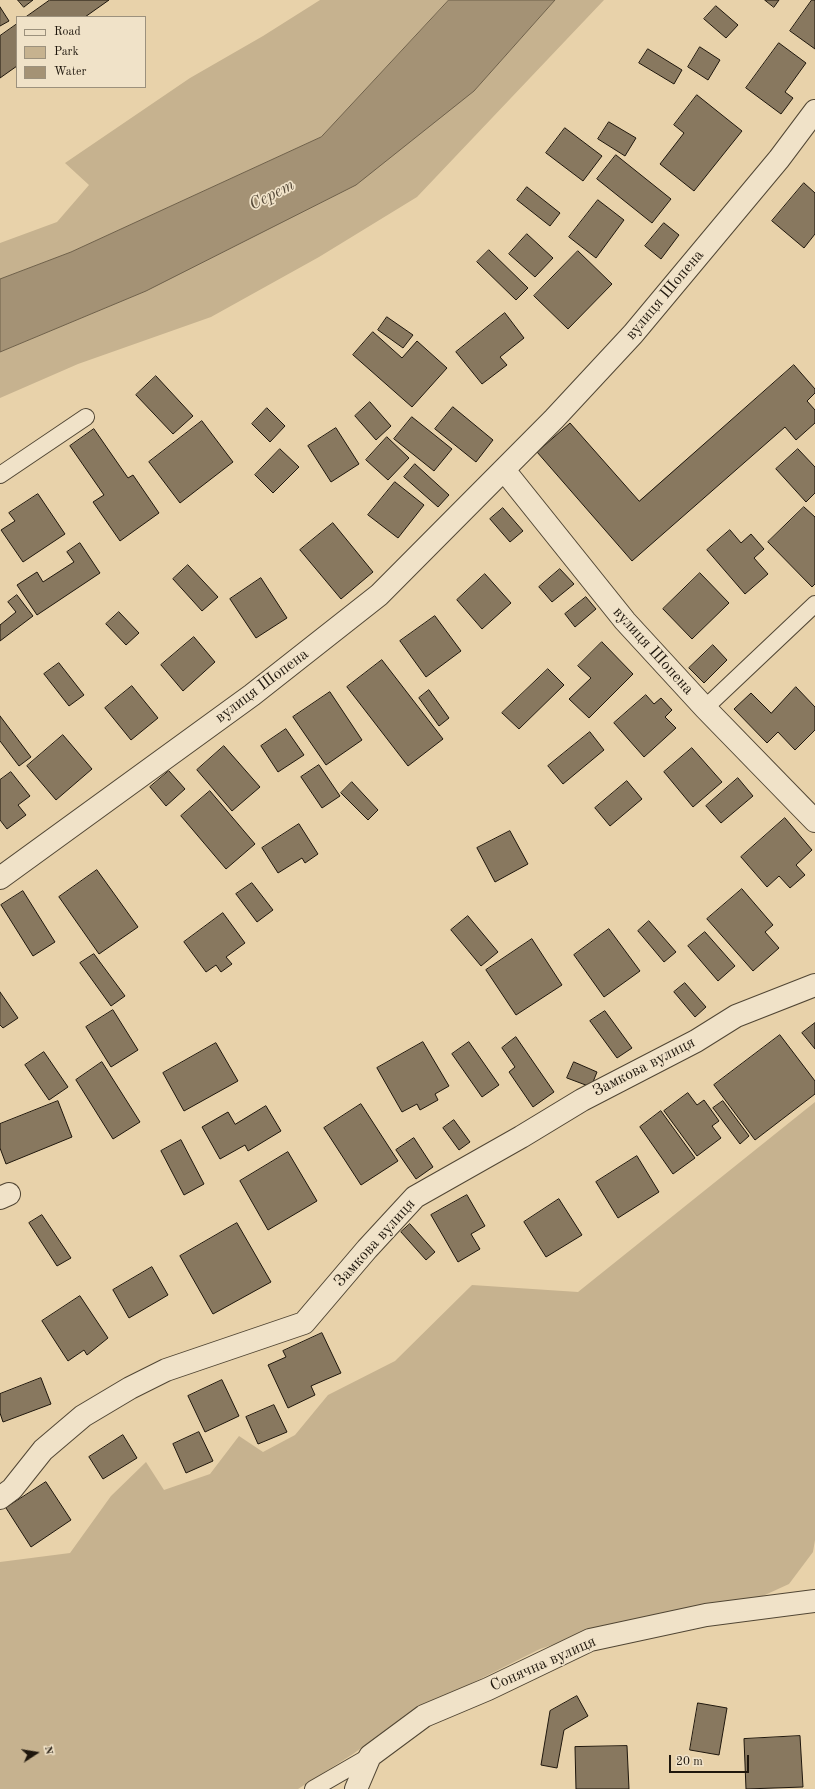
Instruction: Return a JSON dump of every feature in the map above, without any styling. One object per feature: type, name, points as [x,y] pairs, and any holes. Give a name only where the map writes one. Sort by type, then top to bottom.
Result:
[{"type":"street","name":"вулиця Шопена","points":[[0,878],[252,695],[379,595],[504,470],[633,334],[779,159],[815,111]]},
{"type":"street","name":"вулиця Шопена","points":[[504,470],[625,621],[705,708],[815,821]]},
{"type":"street","name":"Замкова вулиця","points":[[0,1498],[12,1489],[42,1450],[83,1416],[130,1388],[166,1370],[304,1323],[415,1197],[522,1137],[582,1100],[696,1041],[736,1016],[815,985]]},
{"type":"street","name":"Сонячна вулиця","points":[[370,1756],[424,1716],[590,1640],[706,1615],[815,1601]]},
{"type":"street","points":[[356,1789],[370,1756]]},
{"type":"lane","points":[[0,475],[86,417]]},
{"type":"lane","points":[[705,708],[815,604]]},
{"type":"lane","points":[[313,1789],[370,1756]]},
{"type":"green space","points":[[320,0],[449,0],[321,137],[71,252],[0,279],[0,243],[57,222],[89,185],[65,163],[190,78],[263,36]]},
{"type":"green space","points":[[555,0],[604,0],[417,197],[319,257],[211,317],[78,364],[0,398],[0,352],[146,291],[474,91]]},
{"type":"green space","points":[[815,1102],[815,1540],[813,1552],[789,1584],[754,1600],[606,1627],[540,1649],[406,1716],[353,1754],[298,1789],[0,1789],[0,1562],[70,1553],[111,1496],[146,1462],[164,1490],[210,1474],[239,1436],[263,1452],[295,1435],[328,1395],[395,1361],[472,1285],[578,1292]]},
{"type":"water","name":"Серет","points":[[449,0],[555,0],[474,91],[356,185],[146,291],[0,352],[0,279],[71,252],[321,137]]},
{"type":"building","points":[[18,0],[33,0],[24,7]]},
{"type":"building","points":[[50,0],[109,0],[86,16],[27,16]]},
{"type":"building","points":[[765,0],[779,0],[774,7]]},
{"type":"building","points":[[812,0],[815,0],[815,49],[790,31]]},
{"type":"building","points":[[716,6],[738,25],[726,38],[704,19]]},
{"type":"building","points":[[0,7],[9,21],[0,26]]},
{"type":"building","points":[[16,25],[16,67],[0,78],[0,36]]},
{"type":"building","points":[[779,43],[806,63],[785,92],[793,98],[781,114],[746,88]]},
{"type":"building","points":[[700,47],[720,60],[708,80],[688,67]]},
{"type":"building","points":[[648,49],[682,70],[674,84],[639,63]]},
{"type":"building","points":[[697,95],[742,131],[694,191],[660,164],[684,133],[674,125]]},
{"type":"building","points":[[609,122],[636,138],[625,156],[598,139]]},
{"type":"building","points":[[565,128],[602,156],[583,181],[546,153]]},
{"type":"building","points":[[616,155],[671,199],[652,223],[597,179]]},
{"type":"building","points":[[804,183],[815,193],[815,234],[804,248],[772,221]]},
{"type":"building","points":[[527,187],[560,213],[550,226],[517,200]]},
{"type":"building","points":[[598,200],[624,220],[596,258],[569,237]]},
{"type":"building","points":[[664,223],[679,235],[661,259],[645,246]]},
{"type":"building","points":[[527,234],[553,258],[535,277],[509,254]]},
{"type":"building","points":[[489,250],[528,288],[516,300],[477,262]]},
{"type":"building","points":[[578,251],[612,284],[568,329],[534,296]]},
{"type":"building","points":[[505,313],[524,338],[500,357],[507,365],[482,384],[456,352]]},
{"type":"building","points":[[387,317],[413,335],[403,348],[378,330]]},
{"type":"building","points":[[373,332],[402,358],[417,341],[447,368],[412,407],[353,355]]},
{"type":"building","points":[[794,365],[815,389],[815,393],[807,401],[815,410],[815,423],[796,440],[785,427],[632,561],[537,452],[570,423],[639,501]]},
{"type":"building","points":[[156,376],[193,416],[173,434],[136,395]]},
{"type":"building","points":[[370,402],[391,426],[376,440],[355,416]]},
{"type":"building","points":[[453,407],[493,440],[476,462],[435,429]]},
{"type":"building","points":[[267,408],[285,426],[270,442],[252,424]]},
{"type":"building","points":[[412,417],[452,449],[434,471],[394,439]]},
{"type":"building","points":[[202,421],[233,462],[180,503],[149,462]]},
{"type":"building","points":[[336,428],[359,464],[331,482],[308,446]]},
{"type":"building","points":[[94,429],[128,478],[133,475],[159,513],[120,541],[93,502],[104,495],[70,446]]},
{"type":"building","points":[[387,437],[409,458],[388,480],[366,460]]},
{"type":"building","points":[[280,449],[299,467],[273,493],[255,475]]},
{"type":"building","points":[[798,449],[815,467],[815,493],[806,502],[776,469]]},
{"type":"building","points":[[415,464],[449,495],[438,507],[404,477]]},
{"type":"building","points":[[395,482],[424,505],[398,538],[368,515]]},
{"type":"building","points":[[38,494],[65,534],[23,562],[1,530],[15,521],[9,513]]},
{"type":"building","points":[[804,507],[815,517],[815,584],[812,587],[768,542]]},
{"type":"building","points":[[503,508],[523,531],[510,542],[490,519]]},
{"type":"building","points":[[333,523],[373,572],[341,599],[300,550]]},
{"type":"building","points":[[730,530],[741,543],[751,534],[764,549],[754,558],[768,574],[745,594],[707,550]]},
{"type":"building","points":[[80,543],[100,573],[37,615],[17,585],[37,572],[43,582],[74,562],[67,552]]},
{"type":"building","points":[[188,565],[218,597],[202,611],[173,579]]},
{"type":"building","points":[[560,569],[574,584],[552,602],[539,587]]},
{"type":"building","points":[[700,573],[729,603],[692,639],[663,609]]},
{"type":"building","points":[[485,574],[511,603],[482,629],[457,600]]},
{"type":"building","points":[[261,578],[287,618],[256,638],[230,599]]},
{"type":"building","points":[[17,595],[33,616],[0,641],[0,625],[16,612],[8,602]]},
{"type":"building","points":[[586,597],[596,609],[575,627],[565,614]]},
{"type":"building","points":[[119,612],[139,633],[126,645],[106,624]]},
{"type":"building","points":[[435,616],[461,651],[426,677],[400,641]]},
{"type":"building","points":[[194,637],[215,662],[183,691],[161,665]]},
{"type":"building","points":[[602,642],[633,674],[589,718],[569,699],[591,678],[578,666]]},
{"type":"building","points":[[713,645],[727,660],[704,683],[689,668]]},
{"type":"building","points":[[382,660],[443,739],[408,766],[347,687]]},
{"type":"building","points":[[59,663],[84,695],[69,706],[44,674]]},
{"type":"building","points":[[548,669],[564,685],[519,729],[502,713]]},
{"type":"building","points":[[132,686],[158,718],[131,740],[105,708]]},
{"type":"building","points":[[796,687],[815,707],[815,730],[795,750],[778,732],[767,743],[734,709],[751,693],[771,713]]},
{"type":"building","points":[[429,690],[449,718],[439,726],[419,698]]},
{"type":"building","points":[[330,692],[362,740],[326,765],[293,717]]},
{"type":"building","points":[[646,695],[654,704],[661,698],[672,710],[665,717],[676,728],[644,757],[614,723]]},
{"type":"building","points":[[0,716],[31,757],[19,766],[0,741]]},
{"type":"building","points":[[286,729],[304,755],[278,772],[261,746]]},
{"type":"building","points":[[590,732],[604,750],[563,784],[548,766]]},
{"type":"building","points":[[63,735],[92,769],[56,800],[27,766]]},
{"type":"building","points":[[224,746],[260,787],[232,811],[197,770]]},
{"type":"building","points":[[692,748],[722,782],[693,807],[664,772]]},
{"type":"building","points":[[319,765],[340,796],[322,808],[301,777]]},
{"type":"building","points":[[169,771],[185,789],[166,806],[150,787]]},
{"type":"building","points":[[11,772],[30,796],[18,805],[26,815],[7,829],[0,820],[0,780]]},
{"type":"building","points":[[738,778],[753,796],[721,823],[706,806]]},
{"type":"building","points":[[627,781],[642,799],[610,826],[595,808]]},
{"type":"building","points":[[352,782],[378,810],[368,820],[341,793]]},
{"type":"building","points":[[210,791],[255,844],[226,869],[181,816]]},
{"type":"building","points":[[785,818],[812,850],[796,865],[805,875],[790,888],[779,876],[767,887],[741,857]]},
{"type":"building","points":[[299,824],[318,854],[305,863],[302,858],[278,873],[262,848]]},
{"type":"building","points":[[510,831],[528,864],[495,882],[477,848]]},
{"type":"building","points":[[97,870],[138,927],[99,954],[59,897]]},
{"type":"building","points":[[252,883],[273,910],[257,922],[236,894]]},
{"type":"building","points":[[742,889],[773,925],[765,932],[779,948],[753,971],[707,919]]},
{"type":"building","points":[[23,891],[55,942],[33,956],[1,905]]},
{"type":"building","points":[[223,913],[245,943],[226,957],[232,964],[221,972],[216,965],[206,972],[184,942]]},
{"type":"building","points":[[468,916],[498,952],[481,966],[451,930]]},
{"type":"building","points":[[649,921],[676,952],[664,962],[638,931]]},
{"type":"building","points":[[609,929],[640,971],[604,997],[574,955]]},
{"type":"building","points":[[705,932],[735,966],[718,981],[688,946]]},
{"type":"building","points":[[532,939],[562,985],[516,1015],[486,970]]},
{"type":"building","points":[[94,954],[125,996],[111,1006],[80,963]]},
{"type":"building","points":[[685,983],[706,1007],[695,1017],[674,992]]},
{"type":"building","points":[[0,992],[18,1018],[3,1028],[0,1025]]},
{"type":"building","points":[[113,1010],[138,1050],[111,1067],[86,1027]]},
{"type":"building","points":[[605,1011],[632,1048],[617,1058],[590,1021]]},
{"type":"building","points":[[815,1023],[815,1049],[802,1033]]},
{"type":"building","points":[[780,1035],[815,1081],[815,1094],[755,1140],[714,1085]]},
{"type":"building","points":[[516,1037],[554,1092],[533,1107],[509,1072],[515,1067],[502,1048]]},
{"type":"building","points":[[423,1042],[449,1086],[435,1094],[438,1100],[420,1110],[417,1104],[402,1112],[377,1068]]},
{"type":"building","points":[[469,1042],[499,1085],[482,1097],[452,1054]]},
{"type":"building","points":[[216,1043],[238,1081],[184,1111],[163,1073]]},
{"type":"building","points":[[44,1052],[68,1087],[49,1100],[25,1065]]},
{"type":"building","points":[[102,1062],[140,1122],[113,1139],[76,1080]]},
{"type":"building","points":[[574,1062],[597,1072],[591,1087],[567,1078]]},
{"type":"building","points":[[688,1093],[697,1105],[704,1100],[719,1121],[712,1126],[721,1138],[697,1156],[664,1111]]},
{"type":"building","points":[[58,1101],[72,1137],[6,1164],[0,1148],[0,1124]]},
{"type":"building","points":[[723,1101],[749,1136],[740,1144],[713,1108]]},
{"type":"building","points":[[361,1104],[398,1161],[361,1185],[324,1128]]},
{"type":"building","points":[[266,1106],[281,1131],[248,1151],[245,1145],[220,1159],[202,1127],[228,1112],[235,1124]]},
{"type":"building","points":[[661,1111],[695,1158],[673,1174],[640,1127]]},
{"type":"building","points":[[454,1120],[470,1142],[459,1150],[443,1128]]},
{"type":"building","points":[[414,1138],[433,1167],[416,1179],[396,1150]]},
{"type":"building","points":[[181,1140],[204,1184],[184,1195],[161,1151]]},
{"type":"building","points":[[288,1152],[317,1201],[268,1230],[240,1181]]},
{"type":"building","points":[[637,1156],[659,1192],[618,1218],[596,1182]]},
{"type":"building","points":[[467,1195],[485,1226],[471,1234],[480,1249],[458,1262],[431,1215]]},
{"type":"building","points":[[559,1199],[582,1235],[546,1257],[524,1222]]},
{"type":"building","points":[[42,1215],[71,1258],[57,1266],[29,1223]]},
{"type":"building","points":[[237,1223],[271,1282],[213,1314],[180,1256]]},
{"type":"building","points":[[410,1224],[435,1252],[426,1260],[401,1232]]},
{"type":"building","points":[[152,1267],[168,1295],[129,1318],[113,1290]]},
{"type":"building","points":[[80,1296],[108,1338],[87,1355],[84,1350],[68,1361],[42,1321]]},
{"type":"building","points":[[322,1333],[341,1373],[311,1386],[315,1395],[288,1408],[268,1365],[286,1357],[283,1351]]},
{"type":"building","points":[[41,1378],[51,1404],[3,1422],[0,1413],[0,1394]]},
{"type":"building","points":[[222,1380],[239,1416],[205,1432],[188,1396]]},
{"type":"building","points":[[274,1405],[287,1432],[258,1444],[246,1417]]},
{"type":"building","points":[[199,1432],[213,1461],[186,1473],[173,1444]]},
{"type":"building","points":[[123,1435],[137,1458],[103,1479],[89,1457]]},
{"type":"building","points":[[46,1482],[71,1520],[31,1547],[6,1508]]},
{"type":"building","points":[[577,1696],[588,1716],[564,1730],[557,1768],[541,1765],[550,1711]]},
{"type":"building","points":[[698,1703],[727,1708],[719,1755],[690,1750]]},
{"type":"building","points":[[800,1736],[803,1787],[746,1789],[744,1739]]},
{"type":"building","points":[[627,1746],[629,1789],[576,1789],[575,1747]]}]
